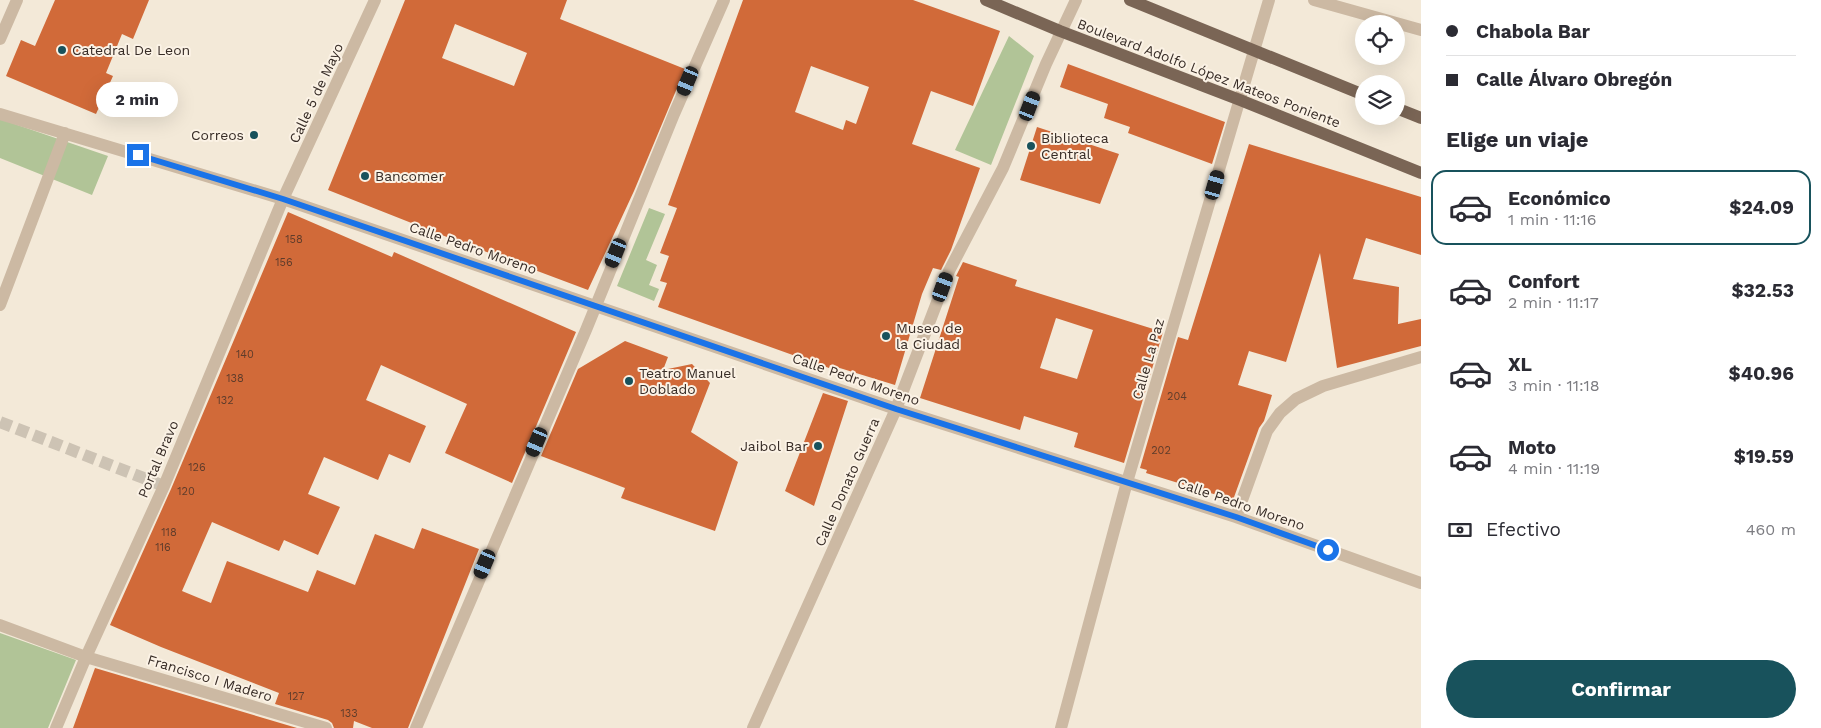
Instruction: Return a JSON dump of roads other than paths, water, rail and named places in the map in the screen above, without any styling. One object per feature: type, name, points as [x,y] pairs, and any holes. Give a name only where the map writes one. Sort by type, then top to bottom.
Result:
[{"type":"main road","name":"Boulevard Adolfo López Mateos Poniente","points":[[986,0],[1060,32],[1240,100],[1421,173]]},
{"type":"main road","points":[[1130,0],[1355,91]]},
{"type":"main road","points":[[1405,112],[1421,118]]},
{"type":"street","points":[[0,39],[17,0]]},
{"type":"street","name":"Calle 5 de Mayo","points":[[283,199],[375,0]]},
{"type":"street","points":[[416,728],[595,306],[674,114],[724,0]]},
{"type":"street","name":"Calle Donato Guerra","points":[[753,728],[896,409],[949,271],[1003,168],[1060,32],[1076,0]]},
{"type":"street","name":"Calle La Paz","points":[[1061,728],[1127,482],[1269,0]]},
{"type":"street","points":[[1314,0],[1421,30]]},
{"type":"street","name":"Calle Pedro Moreno","points":[[0,114],[283,199],[896,409],[1236,517],[1421,583]]},
{"type":"street","points":[[0,305],[65,133]]},
{"type":"street","name":"Portal Bravo","points":[[56,728],[86,657],[164,486],[283,199]]},
{"type":"street","points":[[1236,517],[1267,431],[1280,413],[1296,399],[1323,386],[1421,357]]},
{"type":"street","name":"Francisco I Madero","points":[[0,625],[86,657],[326,728]]},
{"type":"tunnel","points":[[0,422],[164,486]]},
{"type":"place","name":"Catedral De Leon","points":[[62,50]]},
{"type":"place","name":"Correos","points":[[254,135]]},
{"type":"place","name":"Biblioteca Central","points":[[1031,146]]},
{"type":"place","name":"Bancomer","points":[[365,176]]},
{"type":"place","name":"Museo de la Ciudad","points":[[886,336]]},
{"type":"place","name":"Teatro Manuel Doblado","points":[[629,381]]},
{"type":"place","name":"Jaibol Bar","points":[[818,446]]}]
